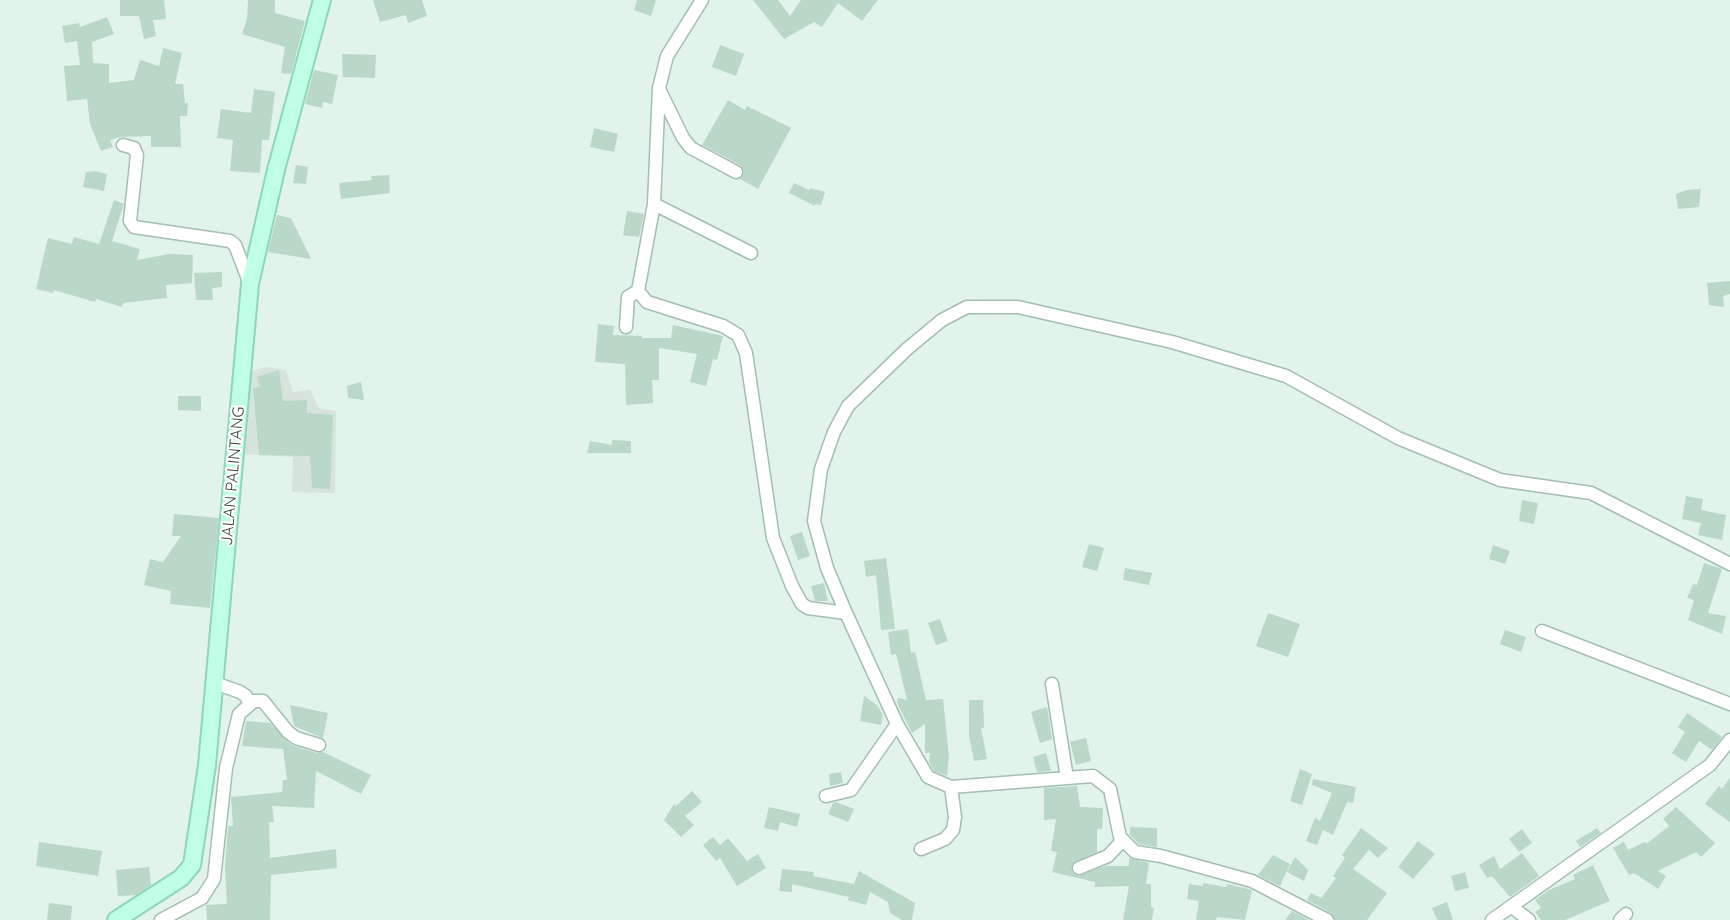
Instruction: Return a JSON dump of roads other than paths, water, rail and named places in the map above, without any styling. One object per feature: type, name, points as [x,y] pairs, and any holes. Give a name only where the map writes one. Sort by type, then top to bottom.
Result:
[{"type":"street","name":"JALAN PALINTANG","points":[[120,920],[181,878],[192,865],[207,765],[250,284],[276,170],[322,0]]},
{"type":"street","points":[[626,327],[628,297],[638,291],[654,204],[659,88],[667,56],[702,0]]},
{"type":"street","points":[[659,88],[683,138],[691,147],[736,172]]},
{"type":"street","points":[[123,144],[134,148],[137,155],[130,221],[134,227],[231,242],[235,245],[250,284]]},
{"type":"street","points":[[654,204],[751,253]]},
{"type":"street","points":[[638,291],[647,302],[723,326],[738,334],[746,353],[772,538],[802,604],[816,609],[846,613]]},
{"type":"street","points":[[1327,920],[1252,881],[1161,856],[1135,852],[1122,841],[1110,789],[1093,776],[951,788],[928,777],[897,724],[846,613],[827,568],[814,521],[820,469],[834,432],[848,406],[907,349],[942,320],[967,307],[977,306],[1018,307],[1172,342],[1286,376],[1398,438],[1500,480],[1591,493],[1730,564]]},
{"type":"street","points":[[1542,631],[1730,704]]},
{"type":"street","points":[[215,683],[240,692],[246,696],[249,704]]},
{"type":"street","points":[[1052,684],[1067,778]]},
{"type":"street","points":[[161,920],[202,898],[214,879],[226,768],[239,714],[249,704],[258,700],[267,703],[288,732],[320,745]]},
{"type":"street","points":[[826,796],[851,790],[897,724]]},
{"type":"street","points":[[1492,920],[1710,765],[1730,740]]},
{"type":"street","points":[[207,765],[226,768]]},
{"type":"street","points":[[921,849],[945,839],[953,830],[955,817],[951,788]]},
{"type":"street","points":[[1079,868],[1108,856],[1122,841]]},
{"type":"street","points":[[1512,907],[1529,920]]}]
